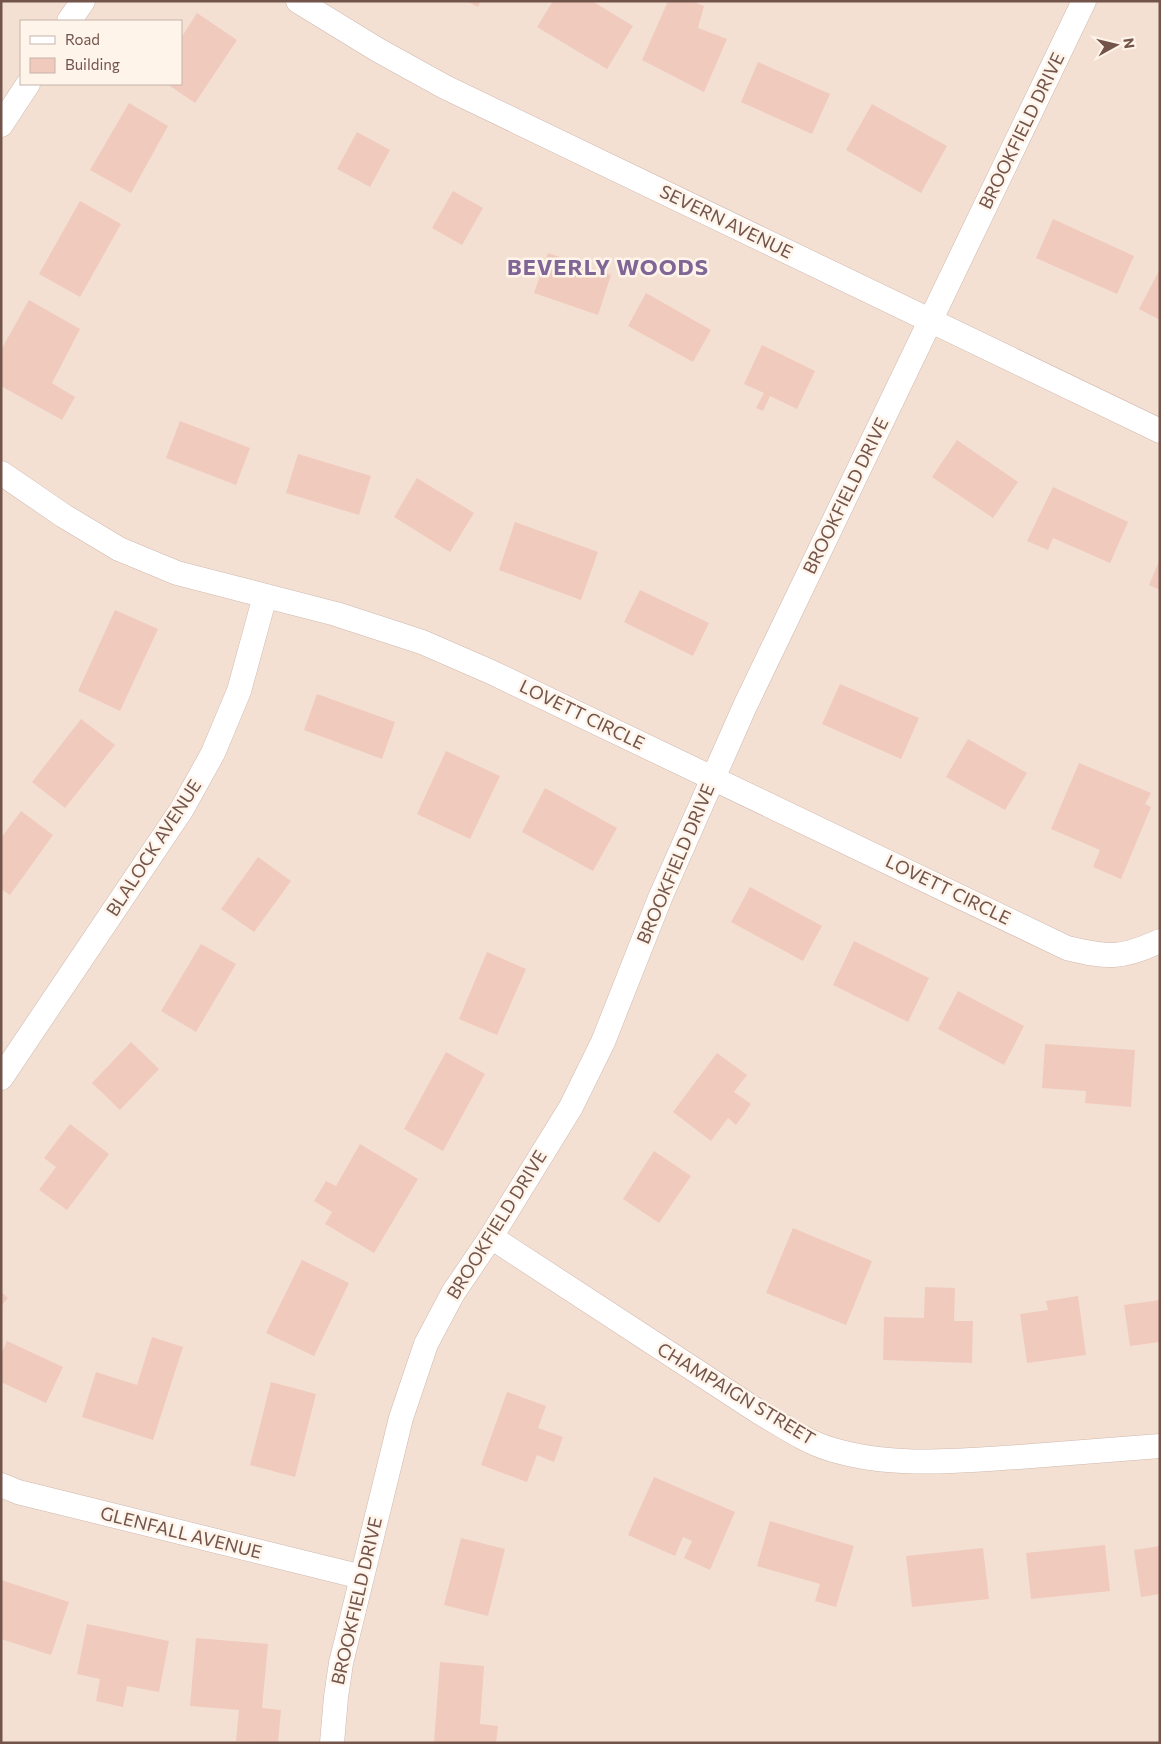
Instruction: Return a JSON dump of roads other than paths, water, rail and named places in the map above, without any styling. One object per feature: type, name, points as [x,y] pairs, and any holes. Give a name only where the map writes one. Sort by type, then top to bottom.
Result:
[{"type":"street","points":[[71,20],[83,1]]},
{"type":"street","name":"SEVERN AVENUE","points":[[298,1],[378,50],[445,87],[1160,431]]},
{"type":"street","name":"BROOKFIELD DRIVE","points":[[332,1743],[341,1663],[401,1418],[426,1344],[453,1293],[491,1238],[571,1107],[603,1042],[660,898],[745,706],[1084,1]]},
{"type":"street","points":[[1,125],[27,85]]},
{"type":"street","name":"LOVETT CIRCLE","points":[[1,473],[64,516],[119,549],[177,572],[336,614],[422,642],[491,672],[1068,948],[1097,956],[1111,956],[1136,952],[1160,941]]},
{"type":"street","name":"BLALOCK AVENUE","points":[[1,1078],[182,810],[213,753],[240,691],[265,596]]},
{"type":"street","name":"CHAMPAIGN STREET","points":[[491,1238],[759,1412],[805,1439],[828,1448],[864,1458],[894,1461],[954,1462],[1160,1446]]},
{"type":"street","name":"GLENFALL AVENUE","points":[[1,1485],[18,1492],[362,1577]]},
{"type":"district","name":"BEVERLY WOODS","points":[[608,267]]}]
